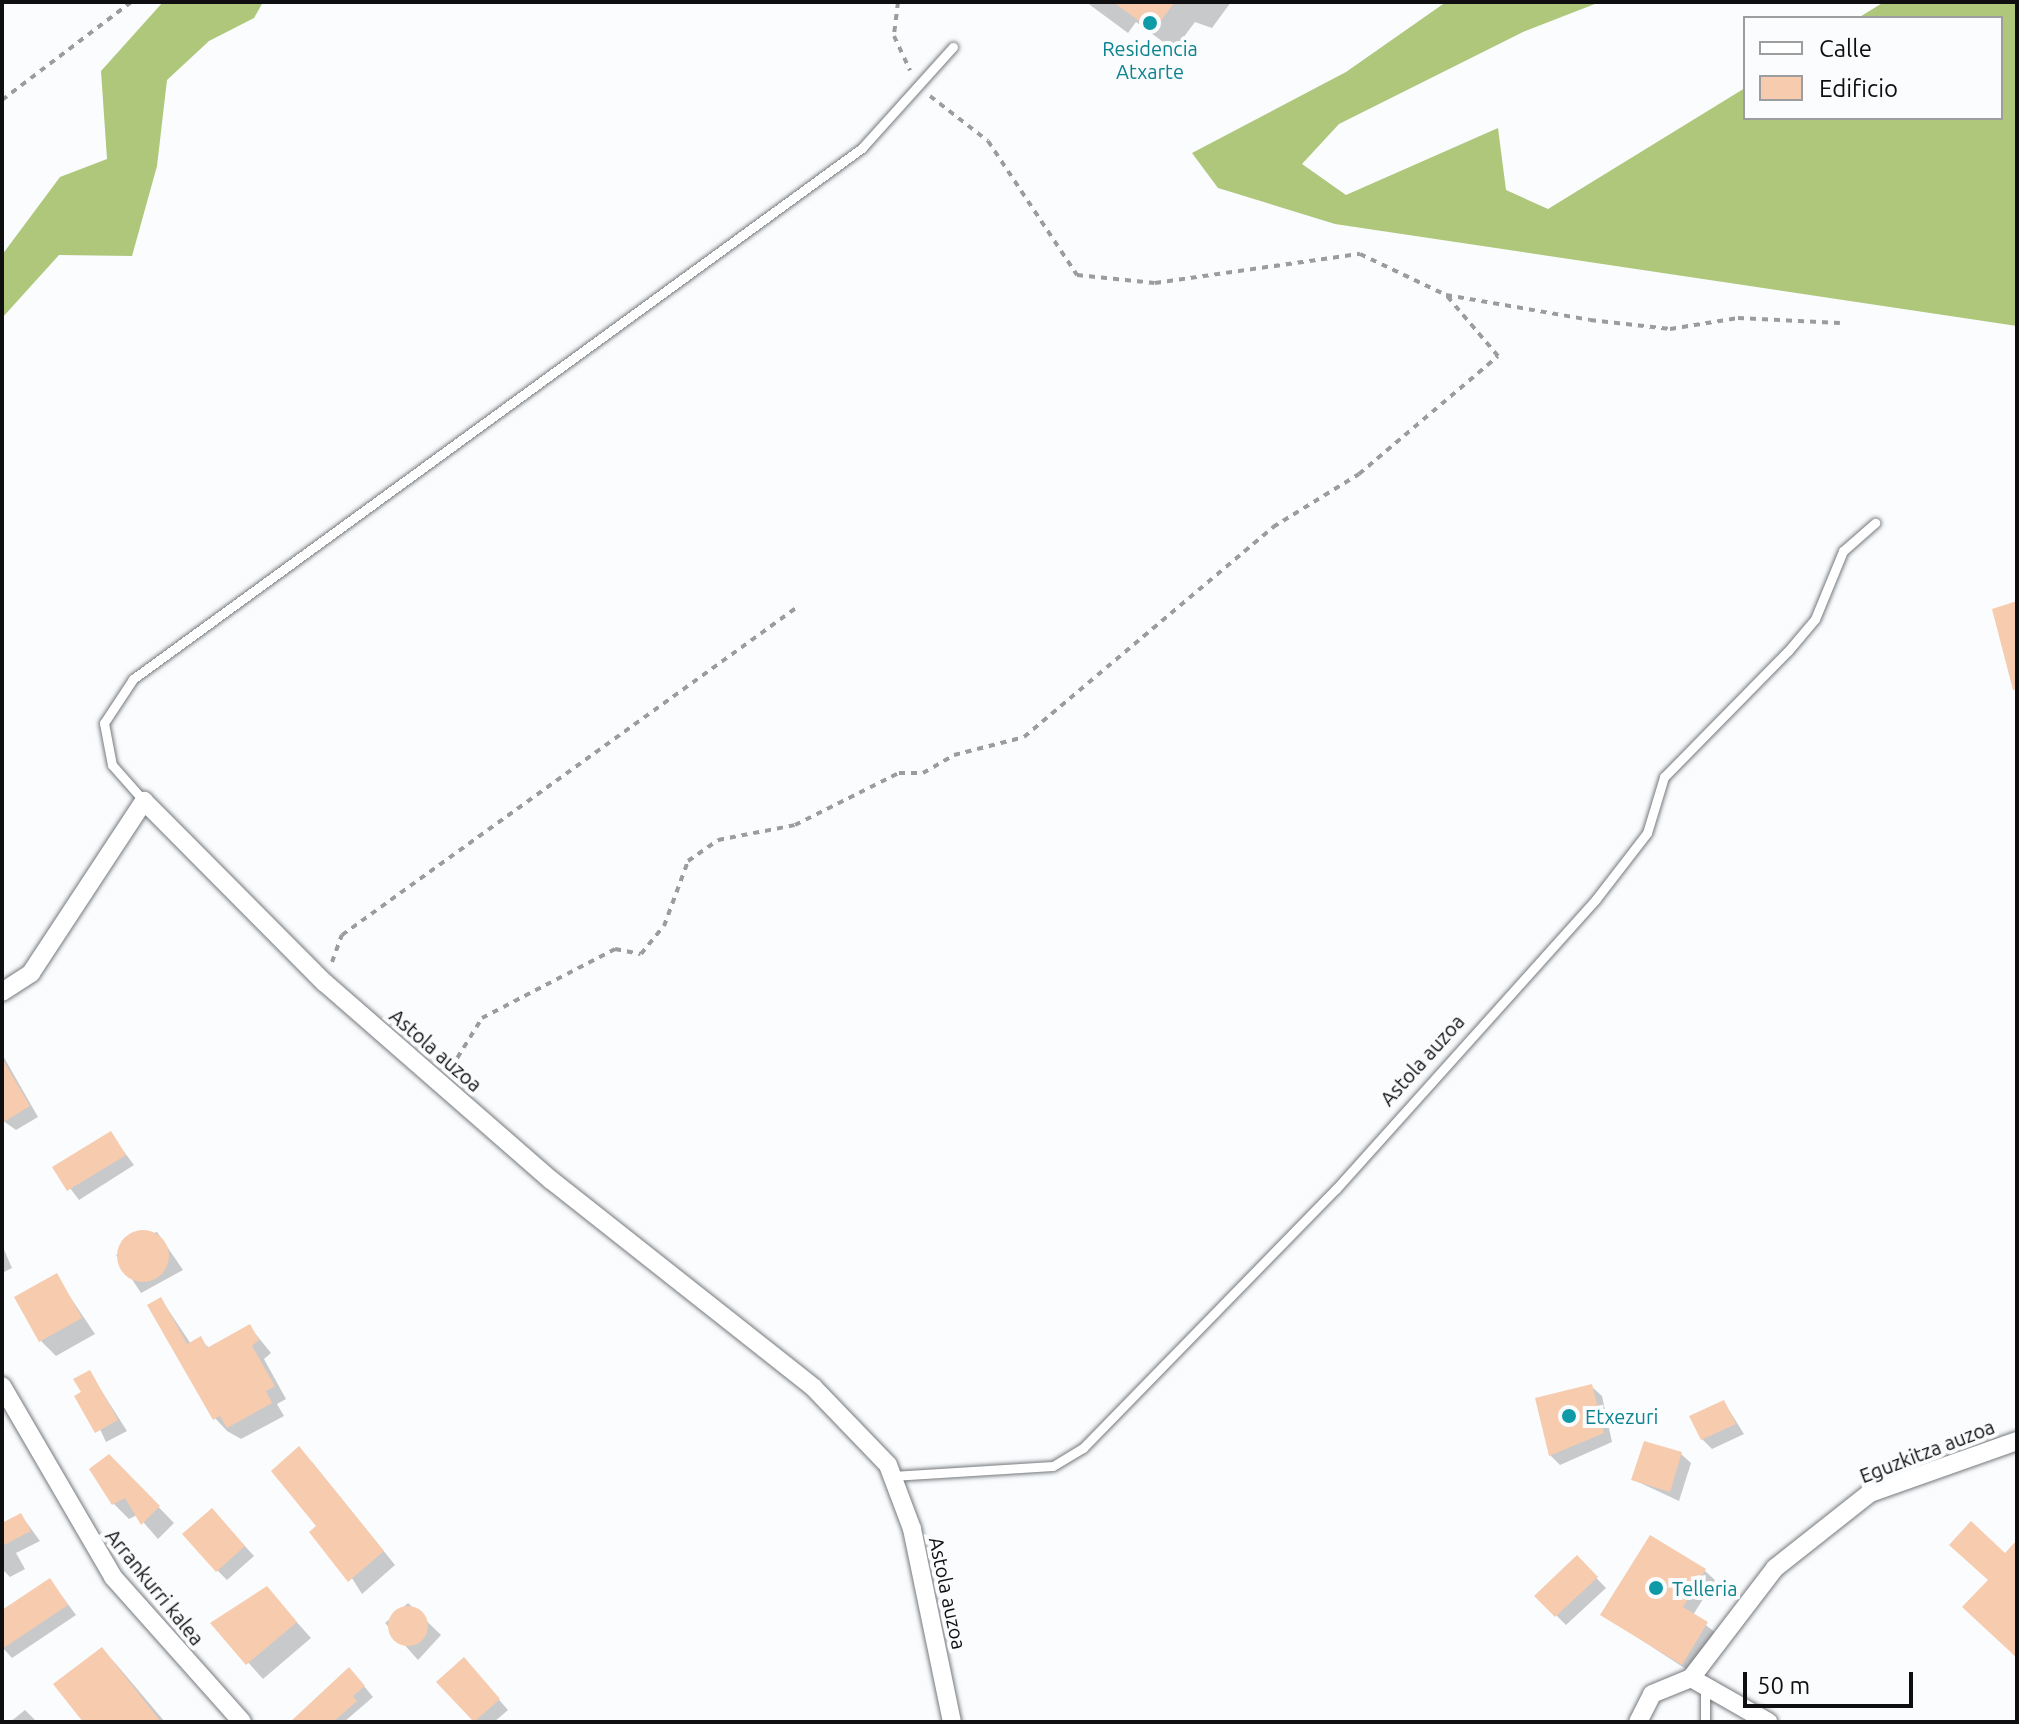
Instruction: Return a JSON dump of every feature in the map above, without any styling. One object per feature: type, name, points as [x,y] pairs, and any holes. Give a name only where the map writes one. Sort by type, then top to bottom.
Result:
[{"type":"street","name":"Astola auzoa","points":[[144,801],[325,983],[446,1089],[745,1340],[813,1387],[892,1476],[912,1529],[952,1722]]},
{"type":"street","points":[[2,992],[31,973],[144,801]]},
{"type":"street","name":"Arrankurri kalea","points":[[2,1386],[113,1577],[242,1722]]},
{"type":"street","name":"Eguzkitza auzoa","points":[[1698,1681],[1775,1568],[1870,1493],[2017,1441]]},
{"type":"street","points":[[1638,1722],[1652,1694],[1698,1681],[1768,1722]]},
{"type":"lane","points":[[144,801],[112,765],[104,723],[133,679],[862,148],[953,47]]},
{"type":"lane","name":"Astola auzoa","points":[[892,1476],[1053,1466],[1083,1448],[1336,1189],[1596,899],[1647,833],[1664,777],[1815,619],[1843,551],[1875,523]]},
{"type":"lane","points":[[1698,1681],[1705,1722]]},
{"type":"path","points":[[2,100],[131,2]]},
{"type":"path","points":[[898,2],[894,36],[918,86],[988,141],[1077,275],[1155,283],[1360,254],[1446,295],[1670,329],[1738,318],[1840,323]]},
{"type":"path","points":[[446,1089],[453,1062],[482,1018],[615,949],[641,954],[664,926],[688,861],[718,840],[795,825],[899,773],[923,773],[954,755],[1024,737],[1273,527],[1359,474],[1498,356],[1446,295]]},
{"type":"path","points":[[325,983],[342,935],[796,608]]},
{"type":"green space","points":[[163,2],[263,2],[254,18],[209,41],[167,80],[157,166],[132,256],[59,255],[2,318],[2,255],[60,177],[107,159],[101,71]]},
{"type":"green space","points":[[1446,2],[1600,2],[1523,32],[1339,124],[1302,164],[1346,195],[1498,128],[1506,190],[1548,209],[1743,89],[1743,120],[2003,120],[2003,16],[1861,16],[1884,2],[2017,2],[2017,326],[1335,224],[1218,188],[1192,153],[1346,72]]},
{"type":"building","name":"Residencia Atxarte","points":[[1113,2],[1175,2],[1153,31]]},
{"type":"building","points":[[2017,601],[2017,689],[2013,690],[1992,609]]},
{"type":"building","points":[[2,1058],[30,1106],[2,1123]]},
{"type":"building","points":[[111,1131],[126,1155],[67,1191],[52,1167]]},
{"type":"building","points":[[143,1230],[161,1238],[169,1256],[161,1274],[143,1282],[125,1274],[117,1256],[125,1238]]},
{"type":"building","points":[[57,1273],[82,1318],[39,1342],[14,1297]]},
{"type":"building","points":[[161,1297],[187,1344],[201,1336],[207,1348],[250,1324],[259,1340],[252,1346],[275,1386],[266,1391],[272,1403],[227,1428],[220,1416],[213,1420],[147,1305]]},
{"type":"building","points":[[90,1370],[118,1420],[95,1433],[74,1396],[81,1392],[73,1379]]},
{"type":"building","name":"Etxezuri","points":[[1592,1384],[1604,1433],[1549,1456],[1535,1398]]},
{"type":"building","points":[[1724,1400],[1736,1424],[1701,1440],[1689,1416]]},
{"type":"building","points":[[1644,1441],[1682,1452],[1670,1492],[1631,1480]]},
{"type":"building","points":[[299,1446],[384,1551],[348,1582],[309,1532],[316,1526],[271,1471]]},
{"type":"building","points":[[109,1454],[160,1506],[141,1525],[125,1498],[112,1505],[89,1469]]},
{"type":"building","points":[[212,1508],[245,1546],[216,1572],[182,1534]]},
{"type":"building","points":[[21,1513],[31,1531],[2,1546],[2,1523]]},
{"type":"building","points":[[1971,1521],[2005,1553],[2017,1540],[2017,1658],[1962,1607],[1988,1580],[1949,1545]]},
{"type":"building","name":"Telleria","points":[[1650,1535],[1706,1569],[1683,1607],[1708,1622],[1682,1665],[1600,1615]]},
{"type":"building","points":[[1577,1555],[1598,1577],[1555,1617],[1534,1596]]},
{"type":"building","points":[[50,1578],[68,1605],[2,1649],[2,1610]]},
{"type":"building","points":[[267,1586],[297,1622],[246,1665],[210,1623]]},
{"type":"building","points":[[408,1606],[422,1612],[428,1626],[422,1640],[408,1646],[394,1640],[388,1626],[394,1612]]},
{"type":"building","points":[[102,1647],[161,1722],[83,1722],[53,1684]]},
{"type":"building","points":[[464,1657],[500,1699],[474,1722],[436,1682]]},
{"type":"building","points":[[349,1667],[365,1686],[353,1696],[357,1701],[333,1722],[290,1722]]},
{"type":"place","name":"Residencia Atxarte","points":[[1150,23]]},
{"type":"place","name":"Etxezuri","points":[[1569,1416]]},
{"type":"place","name":"Telleria","points":[[1656,1588]]}]
